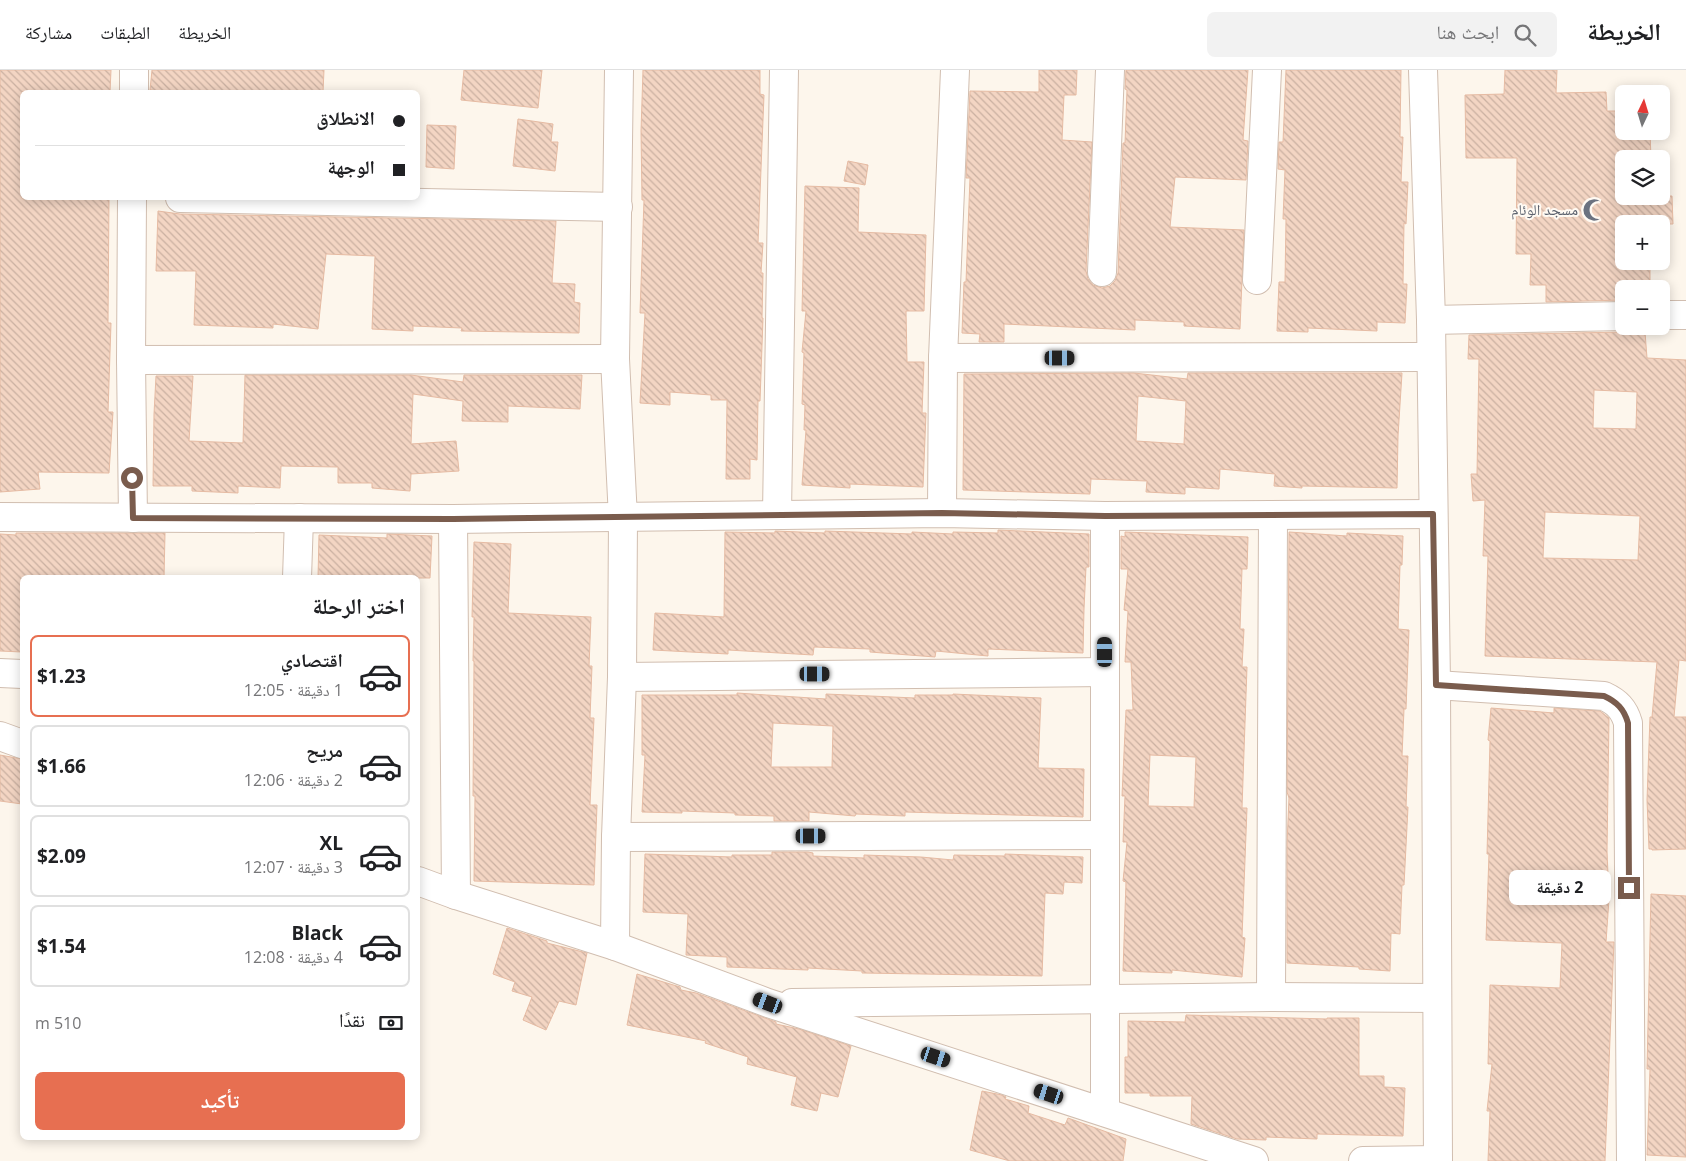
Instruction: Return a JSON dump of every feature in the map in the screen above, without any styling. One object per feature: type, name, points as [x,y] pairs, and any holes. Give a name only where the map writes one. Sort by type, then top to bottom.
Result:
[{"type":"street","points":[[134,70],[134,90]]},
{"type":"street","points":[[615,946],[616,837],[622,676],[623,518],[615,359],[619,70]]},
{"type":"street","points":[[777,514],[784,70]]},
{"type":"street","points":[[942,513],[943,358],[955,70]]},
{"type":"street","points":[[1102,272],[1110,70]]},
{"type":"street","points":[[1258,280],[1267,70]]},
{"type":"street","points":[[1363,1161],[1438,1161],[1436,685],[1430,357],[1431,320],[1423,70]]},
{"type":"street","points":[[132,200],[133,518]]},
{"type":"street","points":[[277,200],[618,207]]},
{"type":"street","points":[[1670,315],[1686,315]]},
{"type":"street","points":[[1431,320],[1615,316]]},
{"type":"street","points":[[943,358],[1430,357]]},
{"type":"street","points":[[131,360],[615,359]]},
{"type":"street","points":[[0,517],[453,519],[942,513],[1105,516],[1433,514]]},
{"type":"street","points":[[1271,997],[1273,515]]},
{"type":"street","points":[[1105,516],[1105,1112]]},
{"type":"street","points":[[297,575],[299,518]]},
{"type":"street","points":[[453,519],[456,895]]},
{"type":"street","points":[[622,676],[1105,672]]},
{"type":"street","points":[[0,673],[20,674]]},
{"type":"street","points":[[1436,685],[1604,696],[1620,706],[1625,714],[1628,723],[1630,1161]]},
{"type":"street","points":[[0,736],[20,743]]},
{"type":"street","points":[[616,837],[1105,835]]},
{"type":"street","points":[[420,881],[456,895],[615,946],[768,1003],[1254,1161]]},
{"type":"street","points":[[768,1003],[1271,997],[1437,998]]},
{"type":"building","points":[[0,70],[111,70],[110,90],[20,90],[20,200],[109,200],[108,323],[111,323],[108,412],[113,412],[109,473],[38,472],[40,489],[0,492]]},
{"type":"building","points":[[152,70],[324,70],[323,90],[150,90]]},
{"type":"building","points":[[464,70],[542,70],[538,108],[461,100]]},
{"type":"building","points":[[643,70],[760,70],[760,94],[764,95],[758,243],[763,243],[761,273],[763,273],[763,318],[757,460],[750,459],[750,479],[726,479],[727,400],[711,400],[711,395],[670,392],[670,405],[640,403],[645,313],[640,313],[644,200],[642,200],[641,131]]},
{"type":"building","points":[[1039,70],[1077,70],[1076,95],[1064,95],[1062,140],[1092,142],[1086,271],[1088,279],[1093,285],[1102,288],[1110,286],[1115,281],[1118,273],[1123,143],[1125,143],[1126,70],[1248,70],[1243,140],[1248,141],[1246,180],[1175,177],[1170,227],[1244,230],[1240,329],[1184,326],[1184,322],[1135,320],[1135,330],[1004,324],[1004,342],[979,342],[980,334],[962,333],[970,178],[966,178],[970,91],[1039,92]]},
{"type":"building","points":[[1286,70],[1401,70],[1400,137],[1403,137],[1401,182],[1408,182],[1406,224],[1404,223],[1403,284],[1407,284],[1405,323],[1377,322],[1377,331],[1308,328],[1308,332],[1277,331],[1279,282],[1285,282],[1286,219],[1283,219],[1285,170],[1278,169],[1279,142],[1283,142]]},
{"type":"building","name":"مسجد الوئام","points":[[1505,70],[1557,70],[1556,93],[1606,92],[1607,111],[1615,111],[1615,140],[1650,140],[1651,150],[1615,150],[1615,205],[1670,205],[1670,196],[1672,196],[1673,224],[1670,224],[1670,215],[1615,215],[1615,270],[1650,270],[1650,280],[1615,280],[1615,300],[1546,302],[1546,285],[1530,285],[1531,254],[1516,254],[1517,158],[1466,158],[1465,95],[1504,94]]},
{"type":"building","points":[[518,119],[553,124],[551,142],[558,142],[555,171],[513,166]]},
{"type":"building","points":[[427,125],[456,126],[454,169],[426,167]]},
{"type":"building","points":[[848,161],[868,165],[865,185],[844,181]]},
{"type":"building","points":[[805,186],[859,188],[858,232],[926,235],[924,311],[906,311],[907,362],[924,362],[922,413],[926,413],[923,487],[850,484],[850,488],[802,485],[806,430],[804,430],[805,405],[802,404],[804,353],[802,352],[806,311],[802,311]]},
{"type":"building","points":[[158,211],[180,214],[556,221],[552,283],[575,284],[574,302],[580,303],[579,333],[461,331],[462,328],[413,326],[413,331],[372,329],[375,256],[326,254],[318,329],[273,324],[273,328],[194,325],[196,271],[156,271]]},
{"type":"building","points":[[1615,332],[1615,335],[1645,335],[1647,358],[1686,360],[1686,661],[1679,660],[1674,717],[1686,717],[1686,849],[1649,849],[1647,800],[1650,717],[1652,717],[1657,662],[1485,656],[1488,556],[1483,556],[1485,500],[1473,501],[1471,474],[1477,474],[1479,359],[1468,359],[1469,335]],"holes":[[[1594,390],[1637,392],[1636,429],[1593,428]],[[1545,512],[1640,516],[1638,560],[1543,558]]]},
{"type":"building","points":[[1134,373],[1187,379],[1188,373],[1402,373],[1397,488],[1302,486],[1302,488],[1274,486],[1275,474],[1220,469],[1219,489],[1185,487],[1185,494],[1146,492],[1147,481],[1091,479],[1090,494],[963,490],[964,374]],"holes":[[[1138,396],[1186,401],[1184,444],[1136,441]]]},
{"type":"building","points":[[245,375],[411,375],[463,382],[464,375],[582,375],[580,409],[508,406],[508,422],[462,421],[463,401],[413,394],[411,444],[456,441],[459,471],[411,474],[410,491],[372,488],[372,483],[338,483],[338,467],[281,466],[280,488],[238,486],[238,493],[192,491],[192,486],[153,486],[156,376],[193,376],[189,441],[243,443]]},
{"type":"building","points":[[998,530],[1089,534],[1089,567],[1086,567],[1083,653],[988,649],[988,656],[936,651],[935,657],[870,652],[870,649],[814,647],[813,655],[728,650],[728,654],[653,650],[655,613],[724,617],[725,532],[825,533],[825,531],[953,534],[953,532],[998,533]]},
{"type":"building","points":[[1125,532],[1248,537],[1247,569],[1242,569],[1240,629],[1244,629],[1242,667],[1247,667],[1242,808],[1247,808],[1242,937],[1245,938],[1242,977],[1172,970],[1172,973],[1123,971],[1126,882],[1123,881],[1127,842],[1123,842],[1125,796],[1122,796],[1126,710],[1133,710],[1131,662],[1125,662],[1128,611],[1124,610],[1128,569],[1121,569],[1121,536],[1125,537]],"holes":[[[1150,755],[1196,757],[1194,807],[1148,806]]]},
{"type":"building","points":[[1289,532],[1347,536],[1347,533],[1403,536],[1398,629],[1409,630],[1402,756],[1408,756],[1406,807],[1408,807],[1400,934],[1391,933],[1390,971],[1359,969],[1359,967],[1287,963]]},
{"type":"building","points":[[16,533],[165,533],[164,575],[20,575],[20,652],[0,651],[0,534],[16,535]]},
{"type":"building","points":[[387,534],[432,536],[430,578],[420,578],[420,575],[318,575],[319,535],[387,538]]},
{"type":"building","points":[[474,542],[511,544],[508,613],[591,617],[589,666],[592,666],[590,718],[594,718],[590,805],[597,805],[594,885],[474,881],[474,617],[472,617]]},
{"type":"building","points":[[737,693],[826,699],[826,694],[915,698],[915,695],[953,694],[1041,698],[1038,768],[1084,769],[1083,817],[905,812],[905,816],[856,814],[855,816],[809,812],[809,821],[774,821],[774,816],[735,815],[735,813],[642,812],[645,755],[642,755],[642,695],[737,695]],"holes":[[[773,723],[833,726],[832,767],[771,767]]]},
{"type":"building","points":[[1491,708],[1554,713],[1554,708],[1600,711],[1609,718],[1607,851],[1609,899],[1606,942],[1614,942],[1605,1161],[1488,1161],[1490,1111],[1487,1111],[1492,1064],[1488,1064],[1490,985],[1560,988],[1562,943],[1486,940],[1489,854],[1487,854],[1490,741],[1488,740]]},
{"type":"building","points":[[0,755],[20,759],[20,804],[0,801]]},
{"type":"building","points":[[772,852],[808,852],[813,853],[813,856],[864,858],[864,855],[953,860],[954,855],[1005,856],[1005,854],[1083,857],[1082,883],[1064,882],[1063,894],[1045,893],[1042,976],[862,973],[862,971],[808,968],[808,970],[727,967],[727,957],[686,955],[688,914],[643,912],[645,854],[732,857],[732,855],[772,855]]},
{"type":"building","points":[[1651,894],[1686,896],[1686,1157],[1647,1155],[1650,1069],[1647,1069]]},
{"type":"building","points":[[507,928],[547,941],[547,943],[587,953],[576,1005],[559,1001],[546,1030],[523,1020],[532,997],[512,991],[515,982],[493,974]]},
{"type":"building","points":[[637,974],[680,987],[681,990],[696,993],[776,1022],[776,1024],[799,1029],[851,1046],[838,1097],[821,1093],[817,1111],[791,1105],[797,1077],[747,1064],[748,1057],[705,1043],[706,1041],[627,1025]]},
{"type":"building","points":[[1186,1015],[1327,1019],[1359,1018],[1359,1076],[1384,1076],[1384,1087],[1405,1088],[1403,1136],[1317,1134],[1317,1139],[1266,1137],[1266,1140],[1237,1139],[1191,1124],[1192,1096],[1150,1096],[1150,1093],[1125,1093],[1128,1021],[1185,1022]]},
{"type":"building","points":[[982,1091],[1002,1095],[1006,1097],[1005,1099],[1029,1106],[1028,1113],[1065,1125],[1068,1118],[1126,1139],[1123,1161],[1010,1161],[970,1150]]},
{"type":"place","name":"مسجد الوئام","points":[[1594,210]]},
{"type":"route","points":[[132,478],[133,518],[623,518],[942,513],[1105,516],[1433,514],[1436,685],[1604,696],[1620,706],[1625,714],[1628,723],[1629,888]]}]
